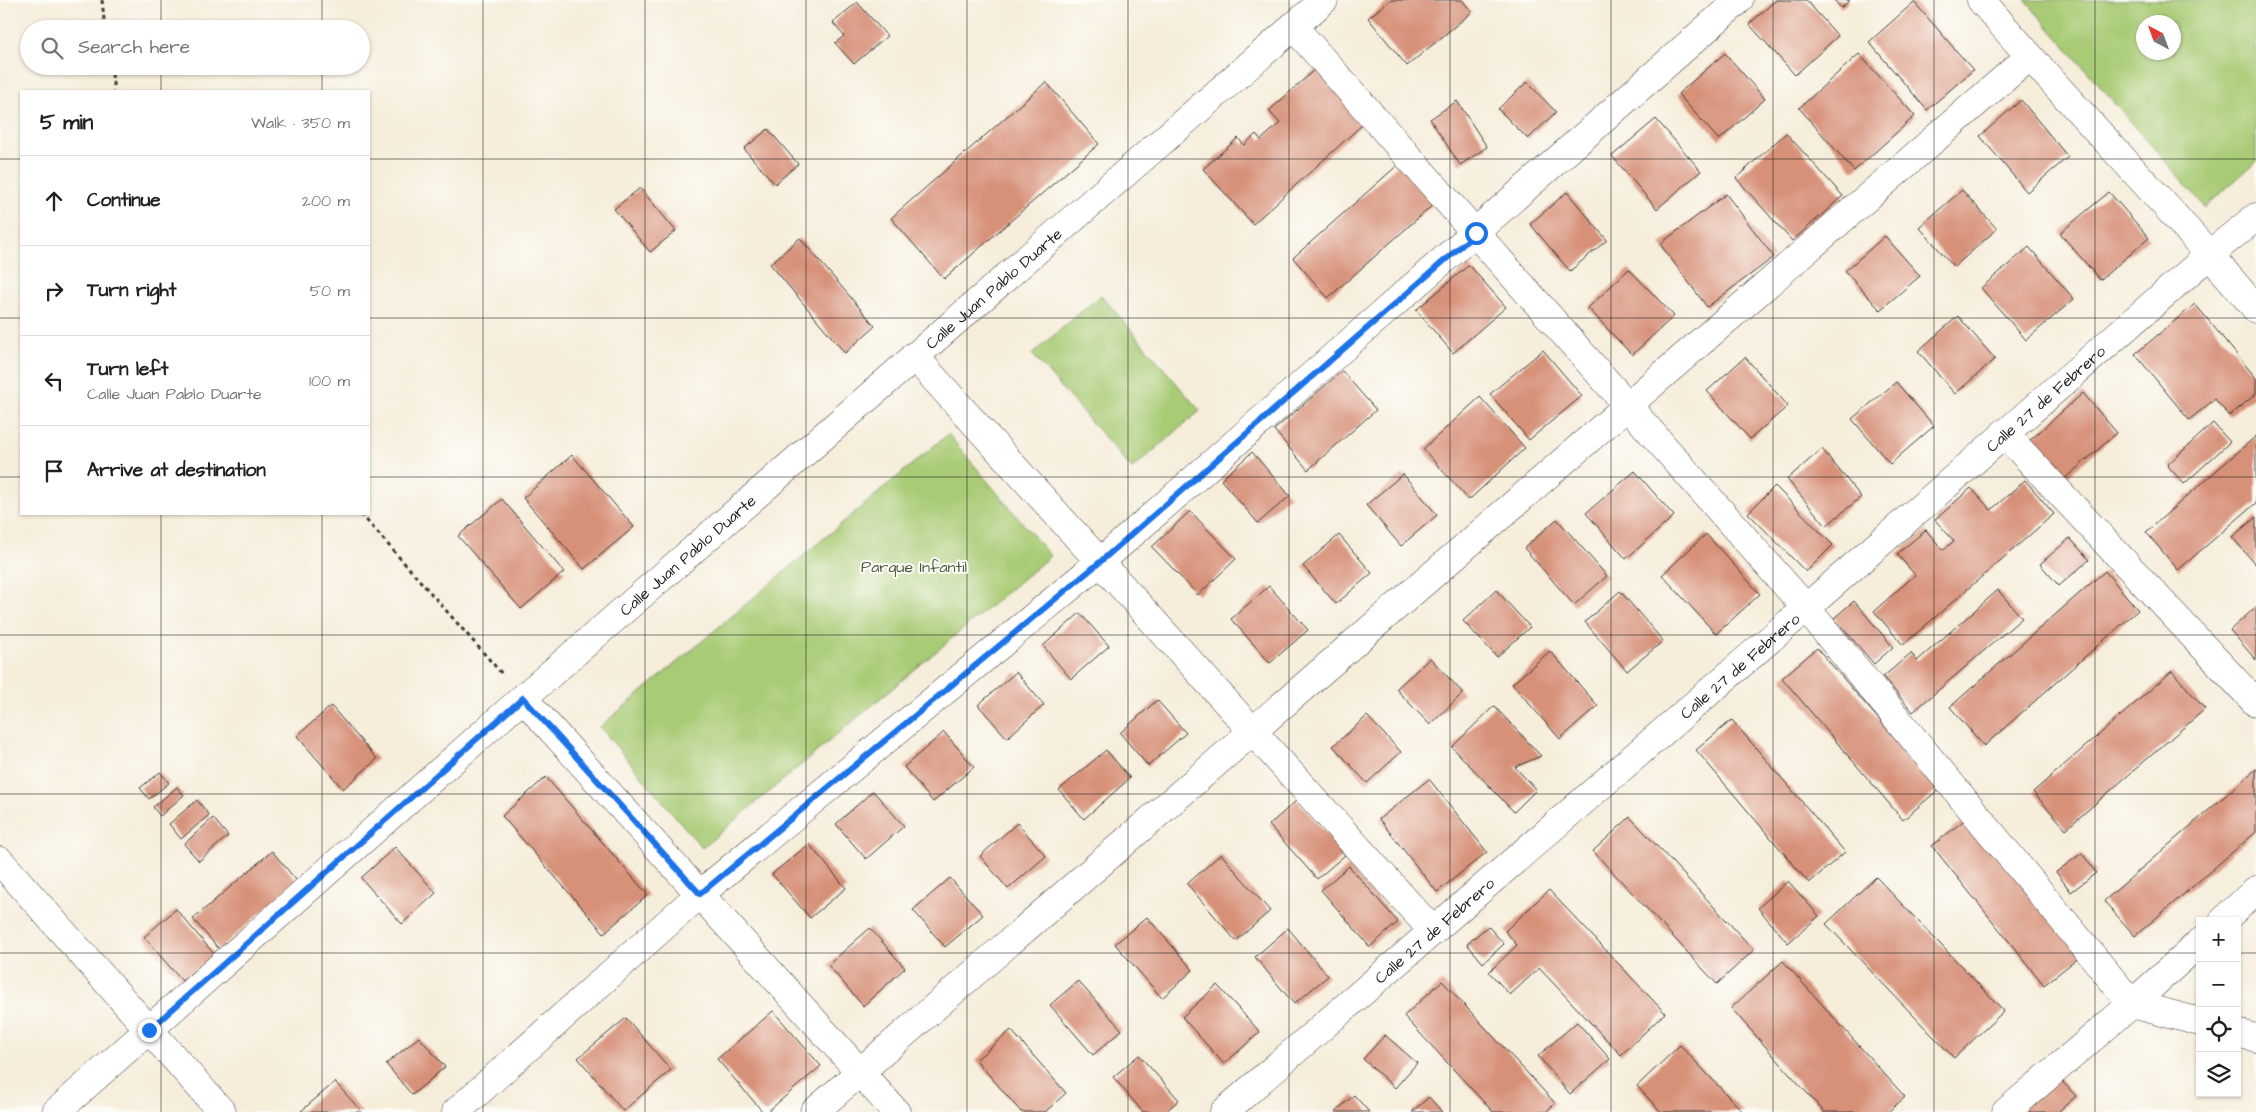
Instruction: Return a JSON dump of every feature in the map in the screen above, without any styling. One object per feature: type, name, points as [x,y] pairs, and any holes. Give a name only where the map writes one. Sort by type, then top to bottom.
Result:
[{"type":"street","name":"Calle Juan Pablo Duarte","points":[[56,1112],[523,698],[1324,0]]},
{"type":"street","points":[[456,1112],[700,894],[1100,562],[1739,0]]},
{"type":"street","points":[[1981,0],[2029,57],[2210,254],[2256,309]]},
{"type":"street","points":[[1293,26],[1806,608],[2132,1004],[2196,1021]]},
{"type":"street","points":[[814,1112],[2029,57]]},
{"type":"street","name":"Calle 27 de Febrero","points":[[1224,1112],[1806,608],[2210,254],[2256,217]]},
{"type":"street","points":[[914,356],[1432,930]]},
{"type":"street","points":[[2004,433],[2256,704]]},
{"type":"street","points":[[523,698],[896,1112]]},
{"type":"street","points":[[0,861],[222,1112]]},
{"type":"street","points":[[2227,917],[2256,890]]},
{"type":"street","points":[[2006,1112],[2132,1004],[2196,946]]},
{"type":"street","points":[[2241,1034],[2256,1038]]},
{"type":"path","points":[[102,0],[105,20]]},
{"type":"path","points":[[111,75],[114,90]]},
{"type":"path","points":[[362,515],[523,698]]},
{"type":"green space","points":[[2025,0],[2256,0],[2256,162],[2205,207]]},
{"type":"green space","points":[[1101,295],[1200,411],[1132,469],[1032,354]]},
{"type":"green space","name":"Parque Infantil","points":[[948,434],[1050,556],[702,848],[600,727]]},
{"type":"building","points":[[1390,0],[1462,0],[1472,12],[1407,66],[1368,18]]},
{"type":"building","points":[[1776,0],[1806,0],[1838,36],[1795,75],[1749,24]]},
{"type":"building","points":[[1834,0],[1850,0],[1841,8]]},
{"type":"building","points":[[857,2],[887,36],[854,64],[835,43],[844,36],[833,23]]},
{"type":"building","points":[[1914,2],[1973,70],[1927,110],[1869,42]]},
{"type":"building","points":[[1725,53],[1765,99],[1719,140],[1678,94]]},
{"type":"building","points":[[1859,54],[1915,116],[1854,171],[1799,108]]},
{"type":"building","points":[[1324,61],[1374,114],[1253,224],[1203,169],[1238,138],[1244,145],[1256,134],[1261,140],[1280,123],[1269,111]]},
{"type":"building","points":[[1046,82],[1099,144],[944,279],[891,218]]},
{"type":"building","points":[[1527,82],[1556,112],[1528,139],[1498,109]]},
{"type":"building","points":[[2021,100],[2068,157],[2027,192],[1980,136]]},
{"type":"building","points":[[1457,101],[1487,147],[1460,165],[1430,119]]},
{"type":"building","points":[[1656,119],[1701,171],[1657,209],[1612,156]]},
{"type":"building","points":[[768,129],[798,164],[775,184],[744,149]]},
{"type":"building","points":[[1786,133],[1843,196],[1792,241],[1736,178]]},
{"type":"building","points":[[1410,154],[1445,194],[1328,298],[1293,258]]},
{"type":"building","points":[[640,188],[676,231],[650,252],[614,209]]},
{"type":"building","points":[[1962,190],[1997,229],[1954,267],[1919,227]]},
{"type":"building","points":[[1567,192],[1607,240],[1570,271],[1530,224]]},
{"type":"building","points":[[2109,192],[2149,238],[2100,280],[2060,233]]},
{"type":"building","points":[[1726,194],[1774,257],[1707,307],[1660,244]]},
{"type":"building","points":[[1885,236],[1920,276],[1880,310],[1845,271]]},
{"type":"building","points":[[800,238],[875,326],[845,353],[770,264]]},
{"type":"building","points":[[2029,247],[2074,299],[2026,340],[1981,288]]},
{"type":"building","points":[[1469,265],[1506,307],[1453,353],[1416,310]]},
{"type":"building","points":[[1629,269],[1674,316],[1632,355],[1588,308]]},
{"type":"building","points":[[2195,304],[2256,378],[2256,394],[2229,416],[2215,399],[2189,420],[2135,354]]},
{"type":"building","points":[[1958,316],[1995,359],[1955,394],[1918,351]]},
{"type":"building","points":[[1543,350],[1582,396],[1529,440],[1490,394]]},
{"type":"building","points":[[1745,357],[1788,406],[1750,439],[1707,391]]},
{"type":"building","points":[[1342,371],[1376,410],[1308,470],[1274,430]]},
{"type":"building","points":[[1896,382],[1934,426],[1890,464],[1852,419]]},
{"type":"building","points":[[2083,393],[2117,433],[2062,481],[2028,442]]},
{"type":"building","points":[[1480,397],[1525,448],[1469,500],[1423,449]]},
{"type":"building","points":[[2213,423],[2230,442],[2184,484],[2167,465]]},
{"type":"building","points":[[2256,436],[2256,503],[2178,570],[2146,532]]},
{"type":"building","points":[[1822,449],[1861,497],[1826,526],[1787,479]]},
{"type":"building","points":[[1252,452],[1290,496],[1258,523],[1221,480]]},
{"type":"building","points":[[572,455],[634,527],[584,569],[523,498]]},
{"type":"building","points":[[1635,471],[1674,516],[1626,559],[1586,513]]},
{"type":"building","points":[[1403,474],[1437,515],[1401,546],[1366,505]]},
{"type":"building","points":[[2025,480],[2054,514],[1903,645],[1874,611],[1915,575],[1897,554],[1926,530],[1943,550],[1954,541],[1935,520],[1971,488],[1991,510]]},
{"type":"building","points":[[1775,486],[1833,545],[1806,572],[1748,513]]},
{"type":"building","points":[[502,499],[564,572],[521,609],[458,536]]},
{"type":"building","points":[[1190,511],[1236,559],[1198,595],[1152,547]]},
{"type":"building","points":[[2256,517],[2256,565],[2232,537]]},
{"type":"building","points":[[1557,519],[1607,576],[1574,605],[1524,548]]},
{"type":"building","points":[[1706,534],[1760,594],[1716,634],[1662,575]]},
{"type":"building","points":[[1339,535],[1372,573],[1336,604],[1303,566]]},
{"type":"building","points":[[2070,538],[2089,560],[2059,586],[2040,564]]},
{"type":"building","points":[[2105,571],[2138,610],[1984,746],[1950,707]]},
{"type":"building","points":[[1269,586],[1308,630],[1270,663],[1231,619]]},
{"type":"building","points":[[1496,590],[1530,627],[1497,657],[1463,621]]},
{"type":"building","points":[[1998,590],[2022,618],[1913,712],[1883,677],[1911,653],[1917,661]]},
{"type":"building","points":[[1620,591],[1663,641],[1627,671],[1585,622]]},
{"type":"building","points":[[1854,601],[1893,647],[1874,664],[1834,618]]},
{"type":"building","points":[[2256,607],[2256,660],[2230,630]]},
{"type":"building","points":[[1080,613],[1109,646],[1071,679],[1043,646]]},
{"type":"building","points":[[1817,648],[1939,789],[1903,820],[1782,678]]},
{"type":"building","points":[[1550,651],[1598,706],[1560,739],[1512,684]]},
{"type":"building","points":[[1430,658],[1463,693],[1430,725],[1396,689]]},
{"type":"building","points":[[2172,671],[2205,709],[2066,829],[2033,792]]},
{"type":"building","points":[[1016,672],[1044,705],[1007,738],[978,705]]},
{"type":"building","points":[[1157,700],[1186,733],[1148,766],[1120,733]]},
{"type":"building","points":[[331,706],[377,759],[343,789],[297,736]]},
{"type":"building","points":[[1494,706],[1541,756],[1515,767],[1536,790],[1514,812],[1452,747]]},
{"type":"building","points":[[1367,716],[1401,752],[1367,783],[1333,746]]},
{"type":"building","points":[[1732,720],[1845,852],[1809,883],[1696,750]]},
{"type":"building","points":[[944,732],[974,767],[933,802],[904,767]]},
{"type":"building","points":[[1106,750],[1130,778],[1084,819],[1059,790]]},
{"type":"building","points":[[2256,769],[2256,832],[2135,936],[2104,901]]},
{"type":"building","points":[[160,772],[169,783],[149,799],[140,788]]},
{"type":"building","points":[[546,777],[648,895],[604,933],[502,816]]},
{"type":"building","points":[[1429,779],[1487,852],[1437,892],[1379,819]]},
{"type":"building","points":[[177,787],[184,795],[160,816],[153,807]]},
{"type":"building","points":[[873,791],[904,826],[866,859],[836,824]]},
{"type":"building","points":[[197,800],[209,815],[181,839],[169,824]]},
{"type":"building","points":[[1297,800],[1345,855],[1317,879],[1269,825]]},
{"type":"building","points":[[1973,813],[2086,952],[2044,985],[1932,846]]},
{"type":"building","points":[[1630,817],[1754,950],[1717,984],[1593,851]]},
{"type":"building","points":[[213,818],[228,836],[199,861],[184,844]]},
{"type":"building","points":[[1017,823],[1046,856],[1008,889],[980,856]]},
{"type":"building","points":[[809,844],[846,888],[810,918],[772,874]]},
{"type":"building","points":[[395,847],[436,893],[402,924],[361,878]]},
{"type":"building","points":[[272,851],[297,881],[219,949],[193,919]]},
{"type":"building","points":[[2082,853],[2096,873],[2071,892],[2056,872]]},
{"type":"building","points":[[1221,854],[1270,911],[1236,941],[1187,884]]},
{"type":"building","points":[[1349,866],[1398,922],[1370,947],[1321,890]]},
{"type":"building","points":[[1876,877],[2004,1011],[1954,1058],[1826,924]]},
{"type":"building","points":[[950,878],[983,915],[945,947],[913,910]]},
{"type":"building","points":[[1788,881],[1819,916],[1788,943],[1758,908]]},
{"type":"building","points":[[1549,890],[1665,1013],[1621,1055],[1539,968],[1510,995],[1489,972],[1517,945],[1505,931]]},
{"type":"building","points":[[176,909],[214,954],[182,981],[144,937]]},
{"type":"building","points":[[1147,917],[1193,970],[1162,998],[1115,944]]},
{"type":"building","points":[[1488,926],[1504,944],[1483,963],[1467,944]]},
{"type":"building","points":[[870,928],[905,968],[863,1006],[828,965]]},
{"type":"building","points":[[1288,928],[1328,976],[1294,1004],[1255,957]]},
{"type":"building","points":[[1783,961],[1905,1097],[1888,1112],[1824,1112],[1731,1008]]},
{"type":"building","points":[[1078,981],[1122,1030],[1093,1055],[1050,1005]]},
{"type":"building","points":[[1442,981],[1555,1103],[1546,1112],[1493,1112],[1404,1016]]},
{"type":"building","points":[[1217,985],[1260,1032],[1224,1064],[1182,1017]]},
{"type":"building","points":[[773,1011],[821,1066],[767,1112],[763,1112],[717,1059]]},
{"type":"building","points":[[626,1018],[671,1070],[623,1111],[578,1058]]},
{"type":"building","points":[[1577,1022],[1610,1059],[1570,1094],[1538,1056]]},
{"type":"building","points":[[1011,1030],[1066,1093],[1045,1112],[1021,1112],[976,1060]]},
{"type":"building","points":[[1385,1035],[1417,1063],[1395,1088],[1363,1059]]},
{"type":"building","points":[[419,1037],[445,1067],[412,1095],[386,1064]]},
{"type":"building","points":[[1680,1045],[1743,1112],[1661,1112],[1637,1086]]},
{"type":"building","points":[[1139,1055],[1179,1100],[1165,1112],[1143,1112],[1113,1077]]},
{"type":"building","points":[[2057,1076],[2076,1096],[2058,1112],[2017,1112]]},
{"type":"building","points":[[335,1082],[362,1112],[300,1112]]},
{"type":"building","points":[[1354,1095],[1369,1112],[1335,1112]]},
{"type":"building","points":[[1429,1097],[1442,1112],[1412,1112]]},
{"type":"route","points":[[149,1030],[523,698],[700,894],[1100,562],[1476,233]]}]
